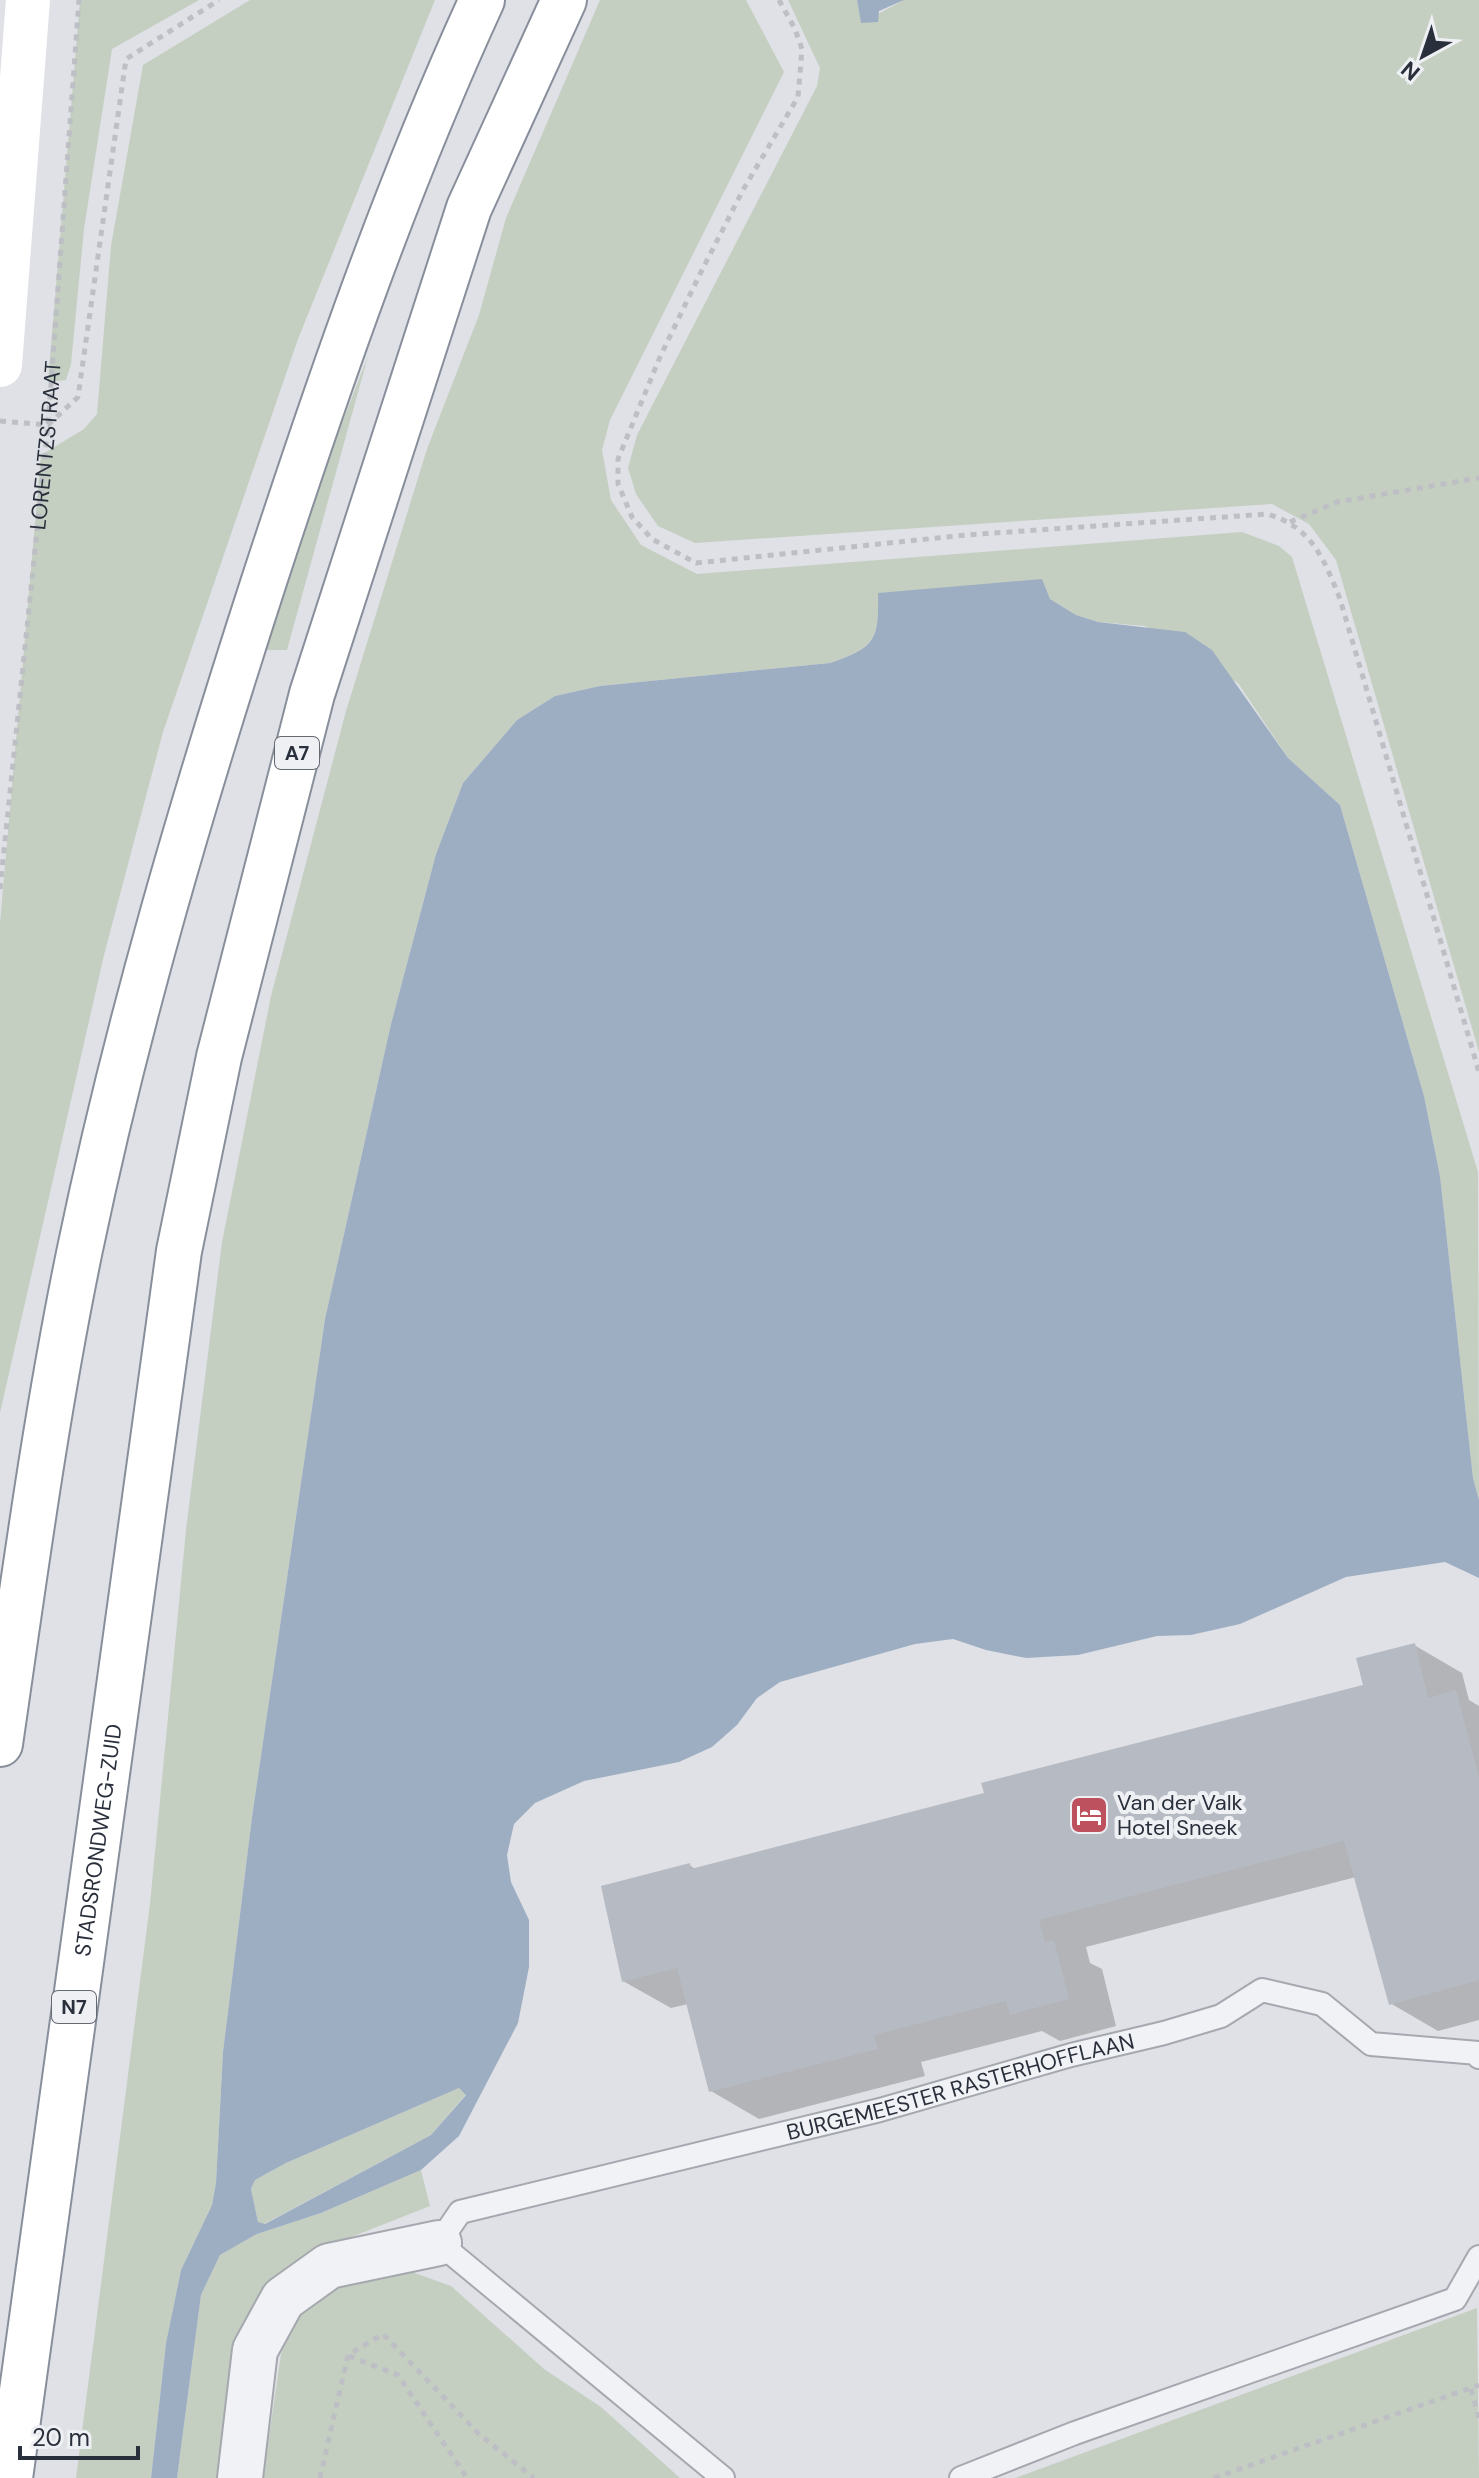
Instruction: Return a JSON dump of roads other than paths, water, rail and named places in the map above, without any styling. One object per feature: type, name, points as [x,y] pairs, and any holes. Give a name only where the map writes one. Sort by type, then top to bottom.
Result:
[{"type":"main road","points":[[0,365],[28,0]]},
{"type":"main road","points":[[0,1744],[58,1358],[126,1048],[226,700],[310,442],[383,242],[482,0]]},
{"type":"main road","name":"A7","points":[[139,1536],[179,1251],[219,1057],[312,694],[469,208],[564,0]]},
{"type":"main road","name":"STADSRONDWEG-ZUID","points":[[10,2478],[139,1536]]},
{"type":"street","points":[[240,2478],[255,2350],[283,2299],[329,2266],[439,2243]]},
{"type":"lane","name":"BURGEMEESTER RASTERHOFFLAAN","points":[[439,2243],[460,2212],[880,2110],[1071,2055],[1164,2033],[1221,2016],[1262,1990],[1322,2004],[1371,2044],[1478,2053],[1479,2057]]},
{"type":"lane","points":[[439,2243],[723,2478]]},
{"type":"lane","points":[[961,2478],[1075,2433],[1455,2299],[1479,2257]]},
{"type":"water","points":[[857,0],[904,0],[879,11],[878,22],[861,23]]},
{"type":"water","points":[[1042,579],[1050,599],[1076,615],[1098,622],[1185,632],[1212,650],[1288,758],[1340,805],[1424,1096],[1440,1176],[1473,1478],[1479,1500],[1479,1578],[1445,1562],[1346,1577],[1240,1624],[1191,1635],[1157,1636],[1078,1655],[1026,1658],[953,1639],[915,1644],[780,1682],[757,1698],[737,1725],[712,1747],[679,1762],[584,1781],[535,1803],[514,1824],[507,1855],[511,1882],[529,1920],[529,1967],[518,2023],[459,2136],[421,2170],[321,2213],[257,2234],[220,2255],[201,2295],[177,2478],[151,2478],[166,2343],[181,2270],[212,2205],[216,2183],[223,2052],[252,1817],[325,1319],[391,1024],[436,854],[463,783],[517,720],[555,696],[600,686],[830,663],[857,652],[865,647],[875,632],[878,593]],"holes":[[[459,2088],[466,2095],[431,2135],[265,2224],[258,2222],[251,2189],[255,2180],[286,2163]]]},
{"type":"place","name":"Van der Valk Hotel Sneek","points":[[1089,1815]]}]
